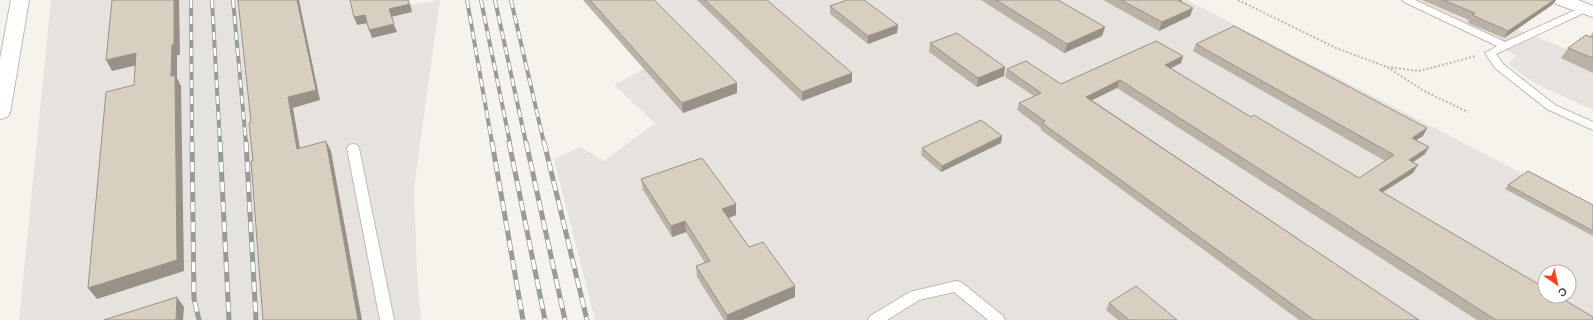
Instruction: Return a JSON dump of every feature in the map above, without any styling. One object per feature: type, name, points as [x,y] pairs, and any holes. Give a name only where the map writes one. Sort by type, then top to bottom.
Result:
[{"type":"street","points":[[1,106],[20,0]]},
{"type":"street","points":[[1562,0],[1589,11]]},
{"type":"lane","points":[[1407,0],[1505,46]]},
{"type":"lane","points":[[1589,11],[1490,53],[1499,66],[1551,107],[1593,126]]},
{"type":"lane","points":[[353,148],[387,320]]},
{"type":"lane","points":[[875,320],[915,296],[956,286],[998,320]]},
{"type":"path","points":[[1238,0],[1336,48],[1387,67],[1424,91],[1468,112]]},
{"type":"path","points":[[1387,67],[1419,71],[1490,53]]},
{"type":"shaded area","points":[[51,0],[408,0],[410,5],[440,0],[414,187],[417,275],[421,320],[19,320]]},
{"type":"shaded area","points":[[583,0],[1187,0],[1593,210],[1593,320],[595,320],[554,159],[581,147],[604,161],[655,123],[614,85],[644,69]]},
{"type":"shaded area","points":[[1404,0],[1446,0],[1593,60],[1593,110],[1534,83],[1508,64],[1516,55]]},
{"type":"building","points":[[112,0],[174,0],[174,44],[172,45],[171,76],[175,75],[177,260],[88,288],[106,92],[134,85],[136,53],[106,60]]},
{"type":"building","points":[[238,0],[297,0],[316,90],[288,97],[297,149],[326,141],[358,320],[263,320],[251,161],[253,161],[249,123],[251,122]]},
{"type":"building","points":[[350,0],[408,0],[410,4],[389,9],[394,24],[369,30],[365,15],[354,17]]},
{"type":"building","points":[[590,0],[654,0],[737,83],[682,103]]},
{"type":"building","points":[[705,0],[767,0],[852,73],[802,92]]},
{"type":"building","points":[[847,0],[864,0],[898,25],[868,36],[830,6]]},
{"type":"building","points":[[996,0],[1058,0],[1105,27],[1067,44]]},
{"type":"building","points":[[1121,0],[1181,0],[1179,1],[1193,8],[1162,22]]},
{"type":"building","points":[[1443,0],[1554,0],[1508,31],[1472,15],[1475,13]]},
{"type":"building","points":[[1234,26],[1427,128],[1412,138],[1429,147],[1409,160],[1418,165],[1379,190],[1537,283],[1537,304],[1571,304],[1593,317],[1593,320],[1496,320],[1120,80],[1086,97],[1419,320],[1314,320],[1042,123],[1045,121],[1019,103],[1041,93],[1007,69],[1026,61],[1061,84],[1156,41],[1183,56],[1165,65],[1251,117],[1254,115],[1359,178],[1394,155],[1196,44]]},
{"type":"building","points":[[957,33],[1005,67],[978,78],[930,43]]},
{"type":"building","points":[[1586,35],[1593,38],[1593,58],[1568,48]]},
{"type":"building","points":[[981,120],[1002,136],[942,166],[922,148]]},
{"type":"building","points":[[702,158],[736,204],[722,209],[749,247],[763,242],[795,286],[727,315],[696,266],[710,261],[685,221],[671,226],[641,179]]},
{"type":"building","points":[[1528,171],[1593,205],[1593,231],[1508,185]]},
{"type":"building","points":[[1136,286],[1177,320],[1129,320],[1109,303]]},
{"type":"building","points":[[177,297],[176,320],[104,320]]},
{"type":"railway","points":[[191,0],[192,143]]},
{"type":"railway","points":[[212,0],[220,143]]},
{"type":"railway","points":[[233,0],[246,143]]},
{"type":"railway","points":[[467,0],[492,143]]},
{"type":"railway","points":[[481,0],[510,143]]},
{"type":"railway","points":[[495,0],[526,143]]},
{"type":"railway","points":[[511,0],[544,143]]},
{"type":"railway","points":[[192,142],[194,299],[199,320]]},
{"type":"railway","points":[[220,142],[229,320]]},
{"type":"railway","points":[[246,142],[256,320]]},
{"type":"railway","points":[[492,142],[523,320]]},
{"type":"railway","points":[[509,142],[545,320]]},
{"type":"railway","points":[[526,142],[565,320]]},
{"type":"railway","points":[[544,142],[587,320]]}]
